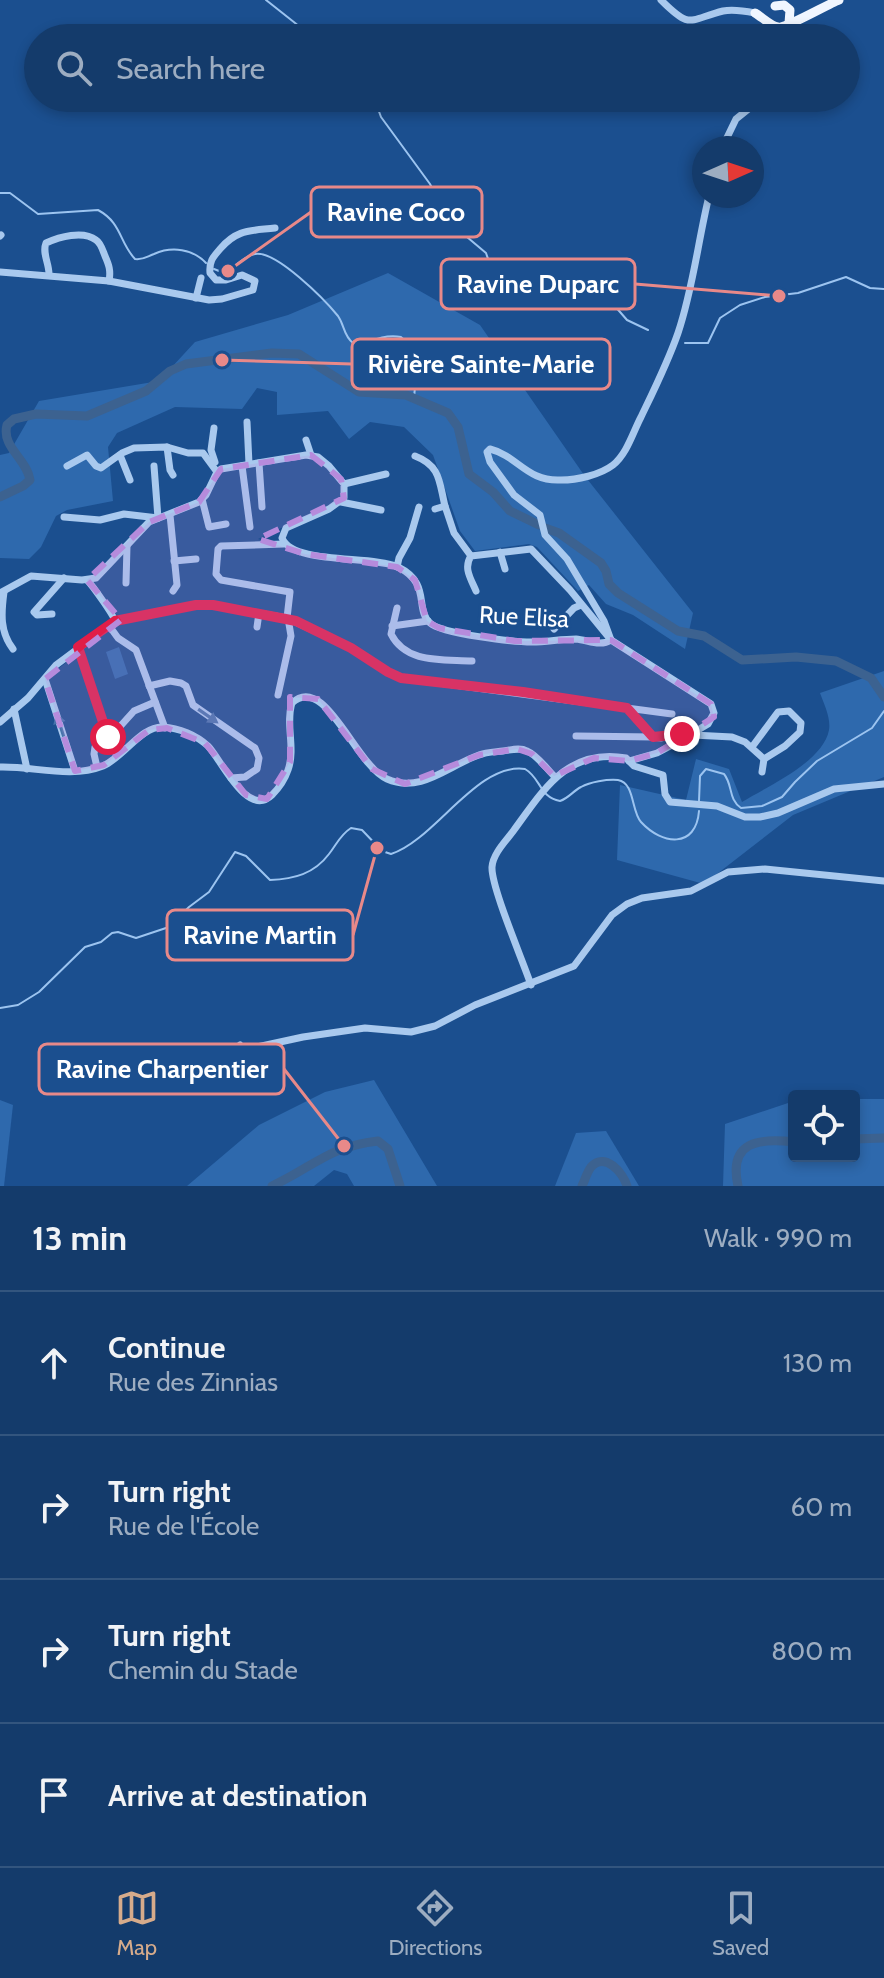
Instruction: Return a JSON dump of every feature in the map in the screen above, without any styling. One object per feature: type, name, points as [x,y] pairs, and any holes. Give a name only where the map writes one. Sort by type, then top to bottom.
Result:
[{"type":"main road","points":[[788,24],[839,0]]},
{"type":"main road","points":[[755,13],[818,8]]},
{"type":"main road","points":[[779,10],[788,24]]},
{"type":"main road","points":[[779,10],[788,24]]},
{"type":"street","points":[[661,0],[678,16],[692,21],[723,11],[755,13]]},
{"type":"street","points":[[728,136],[736,119],[745,112]]},
{"type":"street","points":[[611,640],[604,621],[567,559],[545,535],[540,515],[514,495],[490,462],[487,452],[490,449],[497,451],[532,476],[546,480],[601,472],[618,459],[643,413],[677,335],[706,208]]},
{"type":"street","points":[[0,272],[109,281],[196,298],[222,299],[250,292],[256,285],[245,275],[216,280],[210,267],[233,236],[275,228]]},
{"type":"street","points":[[49,274],[44,251],[46,243],[60,237],[85,236],[95,239],[100,246],[110,269],[109,281]]},
{"type":"street","points":[[196,298],[201,278]]},
{"type":"street","points":[[247,422],[250,527]]},
{"type":"street","points":[[13,649],[1,630],[2,593],[31,576],[87,580],[101,573],[143,526],[202,499],[217,472],[211,450],[214,428]]},
{"type":"street","points":[[284,544],[282,538],[286,528],[341,502],[346,494],[344,484],[329,466],[311,455],[306,440]]},
{"type":"street","points":[[67,466],[87,455],[101,468],[134,448],[167,447],[188,453],[203,453],[217,472]]},
{"type":"street","points":[[167,447],[173,475]]},
{"type":"street","points":[[120,455],[130,480]]},
{"type":"street","points":[[217,472],[311,455]]},
{"type":"street","points":[[415,456],[429,461],[435,469],[454,533],[471,556]]},
{"type":"street","points":[[259,463],[262,507]]},
{"type":"street","points":[[154,466],[158,518]]},
{"type":"street","points":[[344,484],[386,474]]},
{"type":"street","points":[[202,499],[207,525],[226,524]]},
{"type":"street","points":[[341,502],[381,510]]},
{"type":"street","points":[[435,509],[445,506]]},
{"type":"street","points":[[397,567],[419,507]]},
{"type":"street","points":[[64,517],[100,520],[124,514],[158,518]]},
{"type":"street","points":[[170,515],[177,585],[173,591]]},
{"type":"street","points":[[126,583],[128,543]]},
{"type":"street","points":[[278,695],[291,636],[287,618],[290,592],[221,580],[216,574],[218,549],[221,546],[284,544],[305,554],[397,567],[410,575],[420,587],[428,621],[392,626],[397,608]]},
{"type":"street","points":[[471,556],[531,549],[611,640],[711,704],[714,713],[712,721],[657,753],[629,761]]},
{"type":"street","points":[[500,552],[505,569]]},
{"type":"street","points":[[471,556],[467,570],[476,591]]},
{"type":"street","points":[[174,561],[196,559]]},
{"type":"street","points":[[52,614],[36,615],[34,611],[64,578]]},
{"type":"street","points":[[87,580],[115,615],[113,624],[120,640],[131,644],[136,650],[165,728]]},
{"type":"street","points":[[0,722],[56,665],[113,624],[196,605],[213,605],[287,618],[351,648],[401,678],[672,714]]},
{"type":"street","points":[[554,629],[574,608],[581,605]]},
{"type":"street","points":[[257,627],[259,613]]},
{"type":"street","name":"Rue Elisa","points":[[428,621],[450,634],[515,641],[575,639],[606,643],[611,640]]},
{"type":"street","name":"Rue Elisa","points":[[392,626],[391,634],[397,644],[415,656],[472,661]]},
{"type":"street","name":"Rue Elisa","points":[[589,635],[597,643]]},
{"type":"street","points":[[78,647],[108,737]]},
{"type":"street","points":[[45,679],[75,771]]},
{"type":"street","points":[[149,686],[170,681],[181,683],[186,686],[193,705],[255,748],[259,758],[257,769],[245,777],[231,778]]},
{"type":"street","points":[[0,767],[75,771],[97,767],[121,756],[149,730],[165,728],[192,735],[205,743],[246,795],[256,800],[267,799],[285,777],[290,762],[292,703],[302,696],[310,696],[332,712],[357,751],[372,769],[386,779],[414,783],[440,775],[479,755],[517,749],[532,754],[554,776]]},
{"type":"street","points":[[97,767],[94,749],[134,711],[155,702]]},
{"type":"street","points":[[627,708],[653,737]]},
{"type":"street","points":[[14,709],[27,769]]},
{"type":"street","points":[[752,747],[778,712],[792,713],[802,726],[785,746],[764,759],[762,772]]},
{"type":"street","points":[[576,736],[661,738],[680,733],[695,742]]},
{"type":"street","points":[[686,736],[727,735],[752,747],[764,759]]},
{"type":"street","points":[[531,985],[494,880],[492,866],[496,854],[554,776],[581,761],[622,757],[634,766],[663,775],[665,794],[670,802],[717,806],[745,817],[778,813],[834,789],[884,784]]},
{"type":"street","points":[[240,1045],[243,1050],[365,1028],[411,1032],[425,1029],[578,963],[612,915],[627,904],[642,898],[691,891],[728,872],[765,869],[884,881]]},
{"type":"highlighted area","points":[[311,455],[341,479],[344,498],[258,539],[305,554],[397,567],[415,580],[427,621],[439,628],[515,641],[611,640],[711,704],[714,717],[657,753],[629,761],[594,758],[554,776],[532,754],[517,749],[479,755],[405,784],[372,769],[318,699],[290,697],[290,762],[267,799],[246,795],[205,743],[167,728],[149,730],[104,765],[75,771],[45,679],[121,620],[87,580],[149,522],[199,502],[221,469]]},
{"type":"shaded area","points":[[388,273],[480,325],[584,475],[693,613],[685,649],[633,615],[606,604],[589,585],[578,591],[537,547],[529,544],[475,551],[460,531],[433,455],[404,427],[370,422],[349,439],[328,411],[277,415],[277,392],[257,388],[242,409],[175,407],[117,433],[108,447],[113,501],[67,510],[56,516],[41,547],[29,559],[0,558],[0,455],[9,453],[39,401],[159,381],[195,342],[288,315]]},
{"type":"shaded area","points":[[119,647],[128,674],[115,679],[106,652]]},
{"type":"shaded area","points":[[884,671],[884,777],[793,815],[704,884],[617,860],[620,785],[686,800],[696,759],[729,769],[742,802],[806,763],[825,742],[829,721],[820,693]]},
{"type":"shaded area","points":[[374,1080],[437,1186],[354,1186],[347,1174],[334,1170],[314,1186],[187,1186],[259,1125],[325,1092]]},
{"type":"shaded area","points":[[860,1099],[884,1099],[884,1186],[723,1186],[725,1124],[788,1103],[788,1162],[860,1162]]},
{"type":"shaded area","points":[[0,1100],[13,1105],[4,1186],[0,1186]]},
{"type":"shaded area","points":[[606,1131],[639,1186],[555,1186],[576,1133]]},
{"type":"waterway","points":[[266,0],[296,24]]},
{"type":"waterway","points":[[379,112],[430,184],[448,221],[486,253],[502,289],[514,296],[542,297],[574,286],[592,286],[600,289],[627,320],[648,330]]},
{"type":"waterway","points":[[0,193],[10,193],[38,214],[98,210],[112,221],[135,259],[175,250],[189,252],[206,263]]},
{"type":"waterway","points":[[214,269],[224,273],[251,255],[264,255],[287,268],[322,299],[338,316],[353,343],[388,336],[401,337],[414,357],[414,398]]},
{"type":"waterway","points":[[685,343],[708,343],[720,318],[740,305],[765,297],[798,293],[846,277],[870,288],[884,289]]},
{"type":"waterway","points":[[0,497],[30,480],[6,433],[7,425],[14,419],[36,414],[87,416],[146,391],[170,371],[186,364],[272,353],[299,354],[359,392],[406,395],[448,413],[458,427],[469,474],[493,492],[510,511],[539,525]]},
{"type":"waterway","points":[[545,528],[559,533],[601,563],[609,584],[618,593],[678,631],[704,636],[742,660],[796,657],[836,661],[871,678],[884,697]]},
{"type":"waterway","points":[[699,801],[700,776],[706,769],[724,774],[734,800],[741,808],[762,806],[782,797],[817,761],[872,728],[884,711]]},
{"type":"waterway","points":[[0,1008],[18,1005],[39,992],[85,947],[101,942],[112,933],[136,938],[169,927],[209,892],[235,852],[246,856],[270,880],[295,877],[310,871],[323,861],[351,828],[362,830],[382,851],[391,854],[424,834],[473,789],[507,770],[525,769],[548,796],[560,801],[589,784],[609,780],[623,782],[641,822],[649,830],[668,839],[685,837],[692,832],[699,811]]},
{"type":"waterway","points":[[860,1139],[884,1138]]},
{"type":"waterway","points":[[272,1186],[333,1153],[378,1141],[388,1149],[400,1186]]},
{"type":"waterway","points":[[738,1186],[736,1171],[742,1151],[758,1142],[788,1142]]},
{"type":"waterway","points":[[582,1186],[591,1167],[602,1161],[618,1170],[627,1186]]},
{"type":"place","name":"Ravine Coco","points":[[228,271]]},
{"type":"place","name":"Ravine Duparc","points":[[779,296]]},
{"type":"place","name":"Rivière Sainte-Marie","points":[[222,360]]},
{"type":"place","name":"Ravine Martin","points":[[377,848]]},
{"type":"place","name":"Ravine Charpentier","points":[[344,1146]]},
{"type":"route","points":[[108,737],[78,647],[115,621],[205,604],[296,621],[351,648],[401,678],[627,708],[653,737],[682,734]]}]
